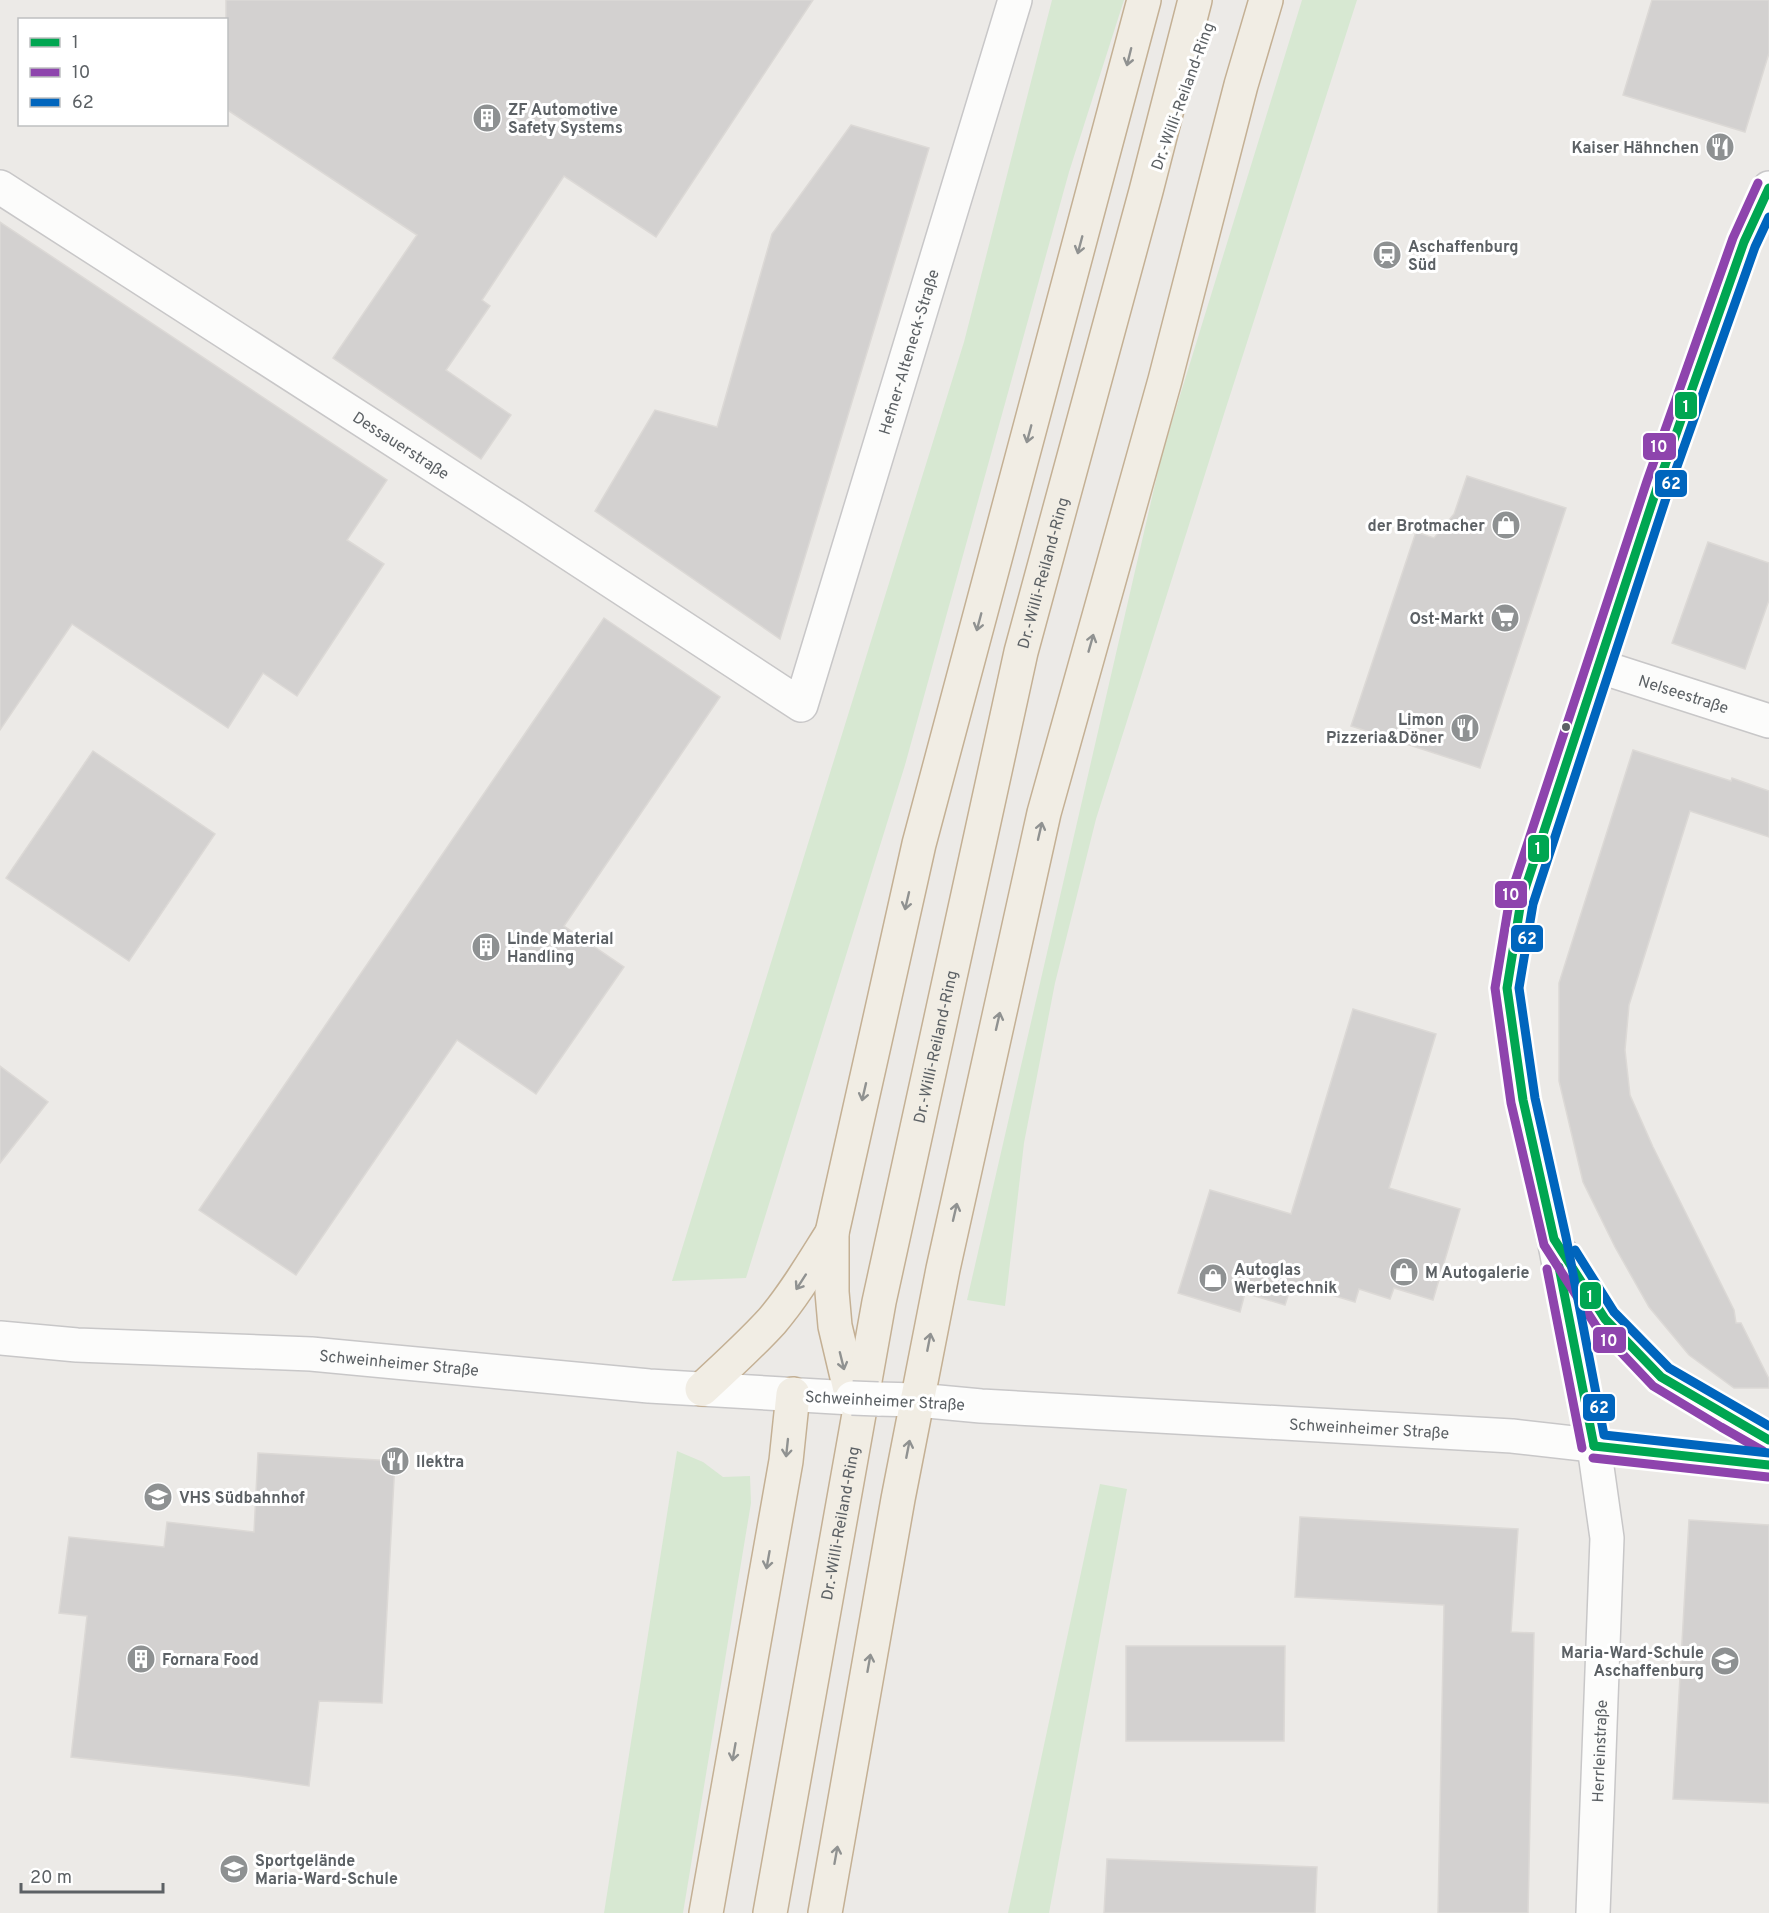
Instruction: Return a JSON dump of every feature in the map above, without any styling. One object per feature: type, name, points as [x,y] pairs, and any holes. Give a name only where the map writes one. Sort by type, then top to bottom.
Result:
[{"type":"highway","points":[[865,1398],[841,1359],[832,1292],[832,1233],[919,844],[1144,0]]},
{"type":"highway","name":"Dr.-Willi-Reiland-Ring","points":[[770,1913],[879,1302],[998,756],[1024,640],[1146,191],[1195,0]]},
{"type":"highway","name":"Dr.-Willi-Reiland-Ring","points":[[1146,191],[1217,0]]},
{"type":"highway","points":[[825,1913],[917,1400],[943,1269],[1044,813],[1165,380],[1241,86],[1266,0]]},
{"type":"highway","points":[[702,1389],[771,1321],[796,1289],[832,1233]]},
{"type":"highway","points":[[706,1913],[786,1461],[806,1395]]},
{"type":"street","name":"Hefner-Alteneck-Straße","points":[[801,705],[1015,0]]},
{"type":"street","name":"Dessauerstraße","points":[[0,186],[801,705]]},
{"type":"street","name":"Herrleinstraße","points":[[1593,1913],[1607,1538],[1594,1446],[1554,1239],[1523,1100],[1507,988],[1521,901],[1659,485],[1744,242],[1769,188]]},
{"type":"street","name":"Nelseestraße","points":[[1598,666],[1769,721]]},
{"type":"street","points":[[1554,1239],[1605,1319],[1661,1377],[1769,1440]]},
{"type":"street","name":"Schweinheimer Straße","points":[[0,1338],[77,1345],[311,1354],[649,1386],[1512,1436],[1769,1465]]},
{"type":"green space","points":[[1052,0],[1124,0],[1069,172],[905,765],[746,1278],[672,1281],[964,342]]},
{"type":"green space","points":[[1302,0],[1357,0],[1096,819],[1055,983],[1024,1143],[1005,1306],[967,1300],[1162,454]]},
{"type":"green space","points":[[677,1451],[703,1462],[723,1477],[750,1476],[751,1503],[683,1913],[604,1913]]},
{"type":"green space","points":[[1100,1484],[1127,1489],[1049,1913],[1008,1913]]},
{"type":"building","name":"ZF Automotive Safety Systems","points":[[226,0],[813,0],[656,237],[564,176],[482,300],[490,306],[446,370],[511,415],[481,459],[333,358],[417,235],[228,110],[228,18],[226,18]]},
{"type":"building","points":[[1652,0],[1769,0],[1769,53],[1745,132],[1623,95]]},
{"type":"building","points":[[851,125],[929,148],[780,639],[595,511],[655,410],[717,427],[772,234]]},
{"type":"building","points":[[0,222],[387,480],[347,540],[384,564],[297,696],[263,673],[228,728],[72,624],[0,730]]},
{"type":"building","points":[[1467,476],[1566,508],[1480,768],[1351,726],[1416,532],[1434,538],[1454,514]]},
{"type":"building","points":[[1708,542],[1769,563],[1769,600],[1745,669],[1672,643]]},
{"type":"building","name":"Linde Material Handling","points":[[604,618],[720,697],[564,926],[624,967],[536,1094],[457,1040],[296,1275],[199,1210]]},
{"type":"building","points":[[1633,750],[1769,791],[1769,837],[1690,811],[1629,1005],[1625,1050],[1630,1095],[1653,1147],[1734,1310],[1736,1323],[1741,1323],[1769,1379],[1769,1388],[1734,1388],[1689,1355],[1649,1307],[1615,1247],[1583,1182],[1559,1081],[1559,983]]},
{"type":"building","points":[[93,751],[215,834],[129,961],[6,878]]},
{"type":"building","points":[[1353,1009],[1436,1034],[1389,1188],[1460,1209],[1433,1300],[1394,1288],[1390,1299],[1359,1289],[1355,1302],[1292,1283],[1285,1305],[1245,1293],[1240,1312],[1178,1293],[1210,1190],[1291,1214]]},
{"type":"building","points":[[0,1066],[48,1102],[0,1163]]},
{"type":"building","points":[[258,1453],[395,1461],[382,1703],[319,1701],[309,1786],[71,1757],[87,1616],[59,1613],[69,1537],[164,1547],[167,1522],[254,1532]]},
{"type":"building","points":[[1300,1517],[1518,1529],[1511,1632],[1534,1633],[1528,1913],[1438,1913],[1444,1605],[1295,1597]]},
{"type":"building","name":"Maria-Ward-Schule Aschaffenburg","points":[[1689,1520],[1769,1525],[1769,1803],[1673,1799]]},
{"type":"building","points":[[1126,1646],[1285,1646],[1284,1741],[1126,1741]]},
{"type":"building","points":[[1107,1859],[1317,1867],[1315,1913],[1104,1913]]},
{"type":"transit line","name":"10","points":[[1758,183],[1733,238],[1647,481],[1510,897],[1495,988],[1511,1103],[1544,1245],[1596,1326],[1653,1386],[1763,1451]]},
{"type":"transit line","name":"1","points":[[1769,188],[1744,242],[1658,485],[1521,901],[1507,988],[1523,1100],[1554,1239],[1605,1319],[1661,1377],[1769,1440]]},
{"type":"transit line","name":"62","points":[[1769,217],[1755,247],[1669,489],[1533,904],[1519,988],[1535,1098],[1566,1237],[1604,1435],[1769,1453]]},
{"type":"transit line","name":"62","points":[[1575,1250],[1614,1312],[1669,1368],[1769,1426]]},
{"type":"transit line","name":"1","points":[[1559,1267],[1594,1446]]},
{"type":"transit line","name":"10","points":[[1547,1269],[1582,1448]]},
{"type":"transit line","name":"1","points":[[1594,1446],[1769,1465]]},
{"type":"transit line","name":"10","points":[[1593,1458],[1768,1477]]},
{"type":"place","name":"ZF Automotive Safety Systems","points":[[487,118]]},
{"type":"place","name":"Kaiser Hähnchen","points":[[1720,147]]},
{"type":"place","name":"Aschaffenburg Süd","points":[[1387,255]]},
{"type":"place","name":"der Brotmacher","points":[[1506,525]]},
{"type":"place","name":"Ost-Markt","points":[[1505,618]]},
{"type":"place","name":"Limon Pizzeria&Döner","points":[[1465,728]]},
{"type":"place","name":"Linde Material Handling","points":[[486,947]]},
{"type":"place","name":"M Autogalerie","points":[[1404,1272]]},
{"type":"place","name":"Autoglas Werbetechnik","points":[[1213,1278]]},
{"type":"place","name":"Ilektra","points":[[395,1461]]},
{"type":"place","name":"VHS Südbahnhof","points":[[158,1497]]},
{"type":"place","name":"Fornara Food","points":[[141,1659]]},
{"type":"place","name":"Maria-Ward-Schule Aschaffenburg","points":[[1725,1661]]},
{"type":"place","name":"Sportgelände Maria-Ward-Schule","points":[[234,1869]]}]
